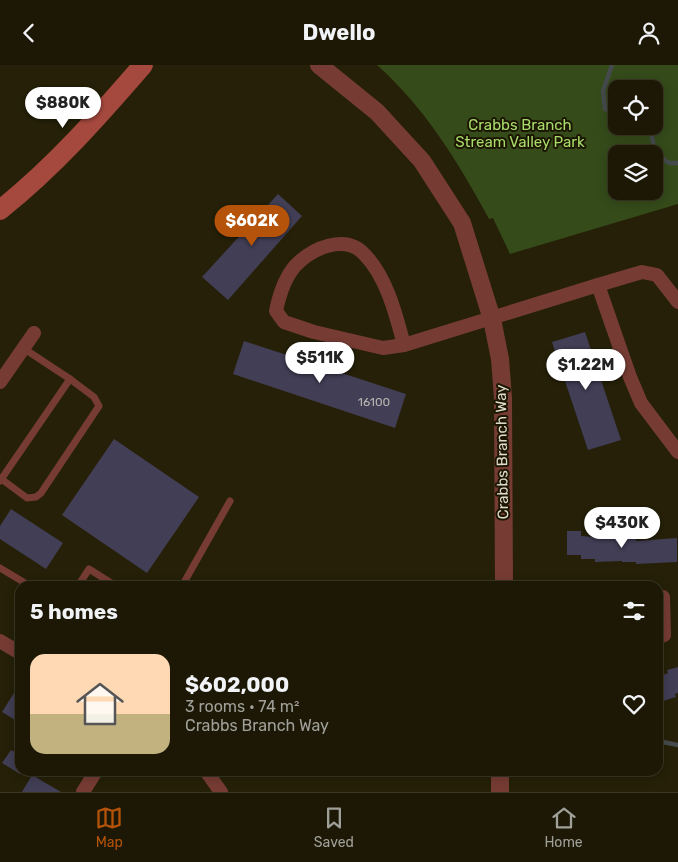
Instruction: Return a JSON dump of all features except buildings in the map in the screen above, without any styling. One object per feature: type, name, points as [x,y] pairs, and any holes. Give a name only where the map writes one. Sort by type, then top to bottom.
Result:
[{"type":"main road","points":[[0,210],[34,183],[94,122],[143,65]]},
{"type":"street","name":"Crabbs Branch Way","points":[[319,65],[377,112],[422,161],[462,223],[492,319],[500,359],[503,398],[504,581]]},
{"type":"street","points":[[404,345],[395,313],[374,265],[364,253],[348,244],[332,244],[314,251],[295,267],[280,292],[276,311],[284,322],[314,332],[383,348],[404,345],[642,272],[657,275],[678,302]]},
{"type":"street","points":[[598,285],[641,403],[678,453]]},
{"type":"street","points":[[0,382],[34,333]]},
{"type":"street","points":[[663,597],[663,635]]},
{"type":"street","points":[[0,641],[15,650]]},
{"type":"street","points":[[83,792],[93,776]]},
{"type":"street","points":[[210,776],[222,792]]},
{"type":"street","points":[[500,776],[500,792]]},
{"type":"lane","points":[[23,348],[70,379],[94,397],[98,401],[99,406],[41,493],[36,497],[27,498],[0,479],[70,379]]},
{"type":"lane","points":[[185,581],[230,501]]},
{"type":"lane","points":[[0,568],[22,581]]},
{"type":"lane","points":[[81,581],[89,569],[108,581]]},
{"type":"green space","name":"Crabbs Branch Stream Valley Park","points":[[377,65],[678,65],[678,204],[510,254],[493,218],[489,219],[440,137],[411,100]]},
{"type":"waterway","points":[[608,110],[605,109],[603,91],[612,65]]},
{"type":"waterway","points":[[652,135],[655,153],[669,163],[678,163]]},
{"type":"waterway","points":[[663,742],[678,745]]}]
